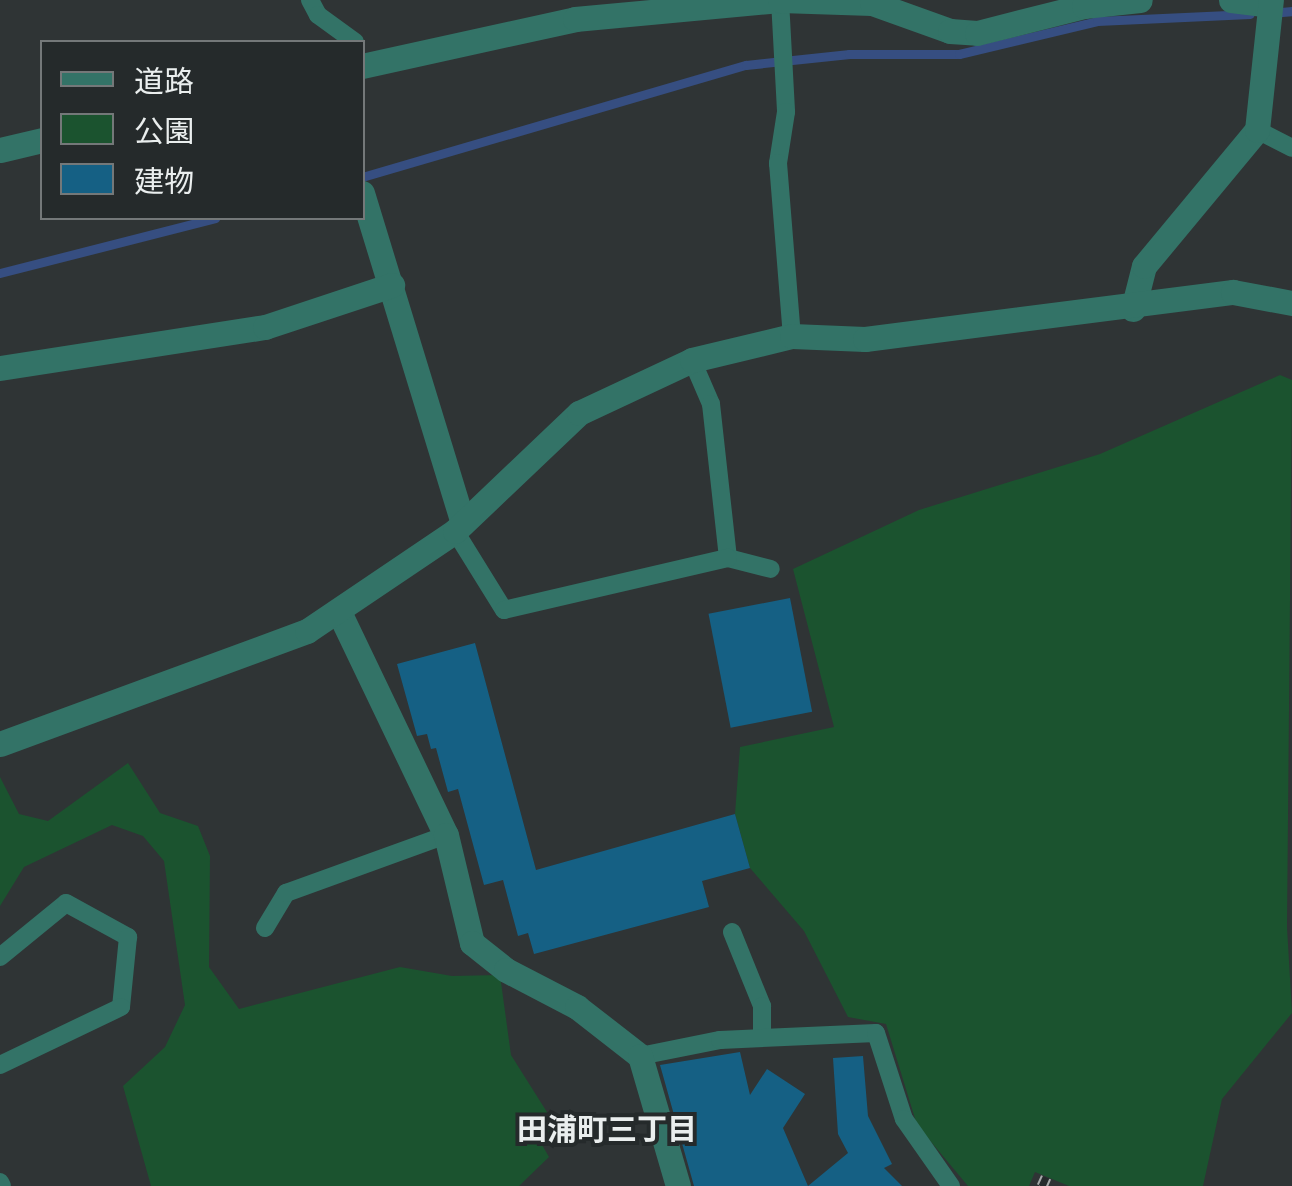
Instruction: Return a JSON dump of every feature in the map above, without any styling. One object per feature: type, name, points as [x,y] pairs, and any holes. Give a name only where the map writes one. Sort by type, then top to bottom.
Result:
[{"type":"street","points":[[365,65],[575,19],[780,0],[872,3],[950,30],[977,33],[1084,6],[1140,0]]},
{"type":"street","points":[[1132,309],[1144,266],[1257,130],[1278,4],[1231,0]]},
{"type":"street","points":[[0,150],[40,140]]},
{"type":"street","points":[[365,202],[459,527]]},
{"type":"street","points":[[0,368],[264,327],[392,285]]},
{"type":"street","points":[[0,744],[307,630],[339,612],[459,527],[579,413],[692,360],[792,336],[865,339],[1132,309],[1233,292],[1292,303]]},
{"type":"street","points":[[339,612],[446,835],[472,943],[506,970],[577,1007],[640,1056],[678,1186]]},
{"type":"lane","points":[[310,0],[318,15],[352,40]]},
{"type":"lane","points":[[780,0],[786,112],[778,164],[792,336]]},
{"type":"lane","points":[[365,47],[388,58]]},
{"type":"lane","points":[[1257,130],[1292,148]]},
{"type":"lane","points":[[692,360],[711,404],[728,558]]},
{"type":"lane","points":[[459,527],[504,610],[728,558],[770,570]]},
{"type":"lane","points":[[266,928],[286,893],[446,835]]},
{"type":"lane","points":[[0,957],[66,903],[128,937],[122,1007],[0,1065]]},
{"type":"lane","points":[[732,932],[762,1006],[762,1036]]},
{"type":"lane","points":[[640,1056],[762,1036],[876,1033],[904,1119],[951,1186]]},
{"type":"green space","points":[[1280,375],[1292,380],[1287,927],[1292,1013],[1222,1099],[1203,1186],[1069,1186],[1035,1172],[1029,1186],[968,1186],[917,1125],[886,1024],[848,1017],[804,931],[750,868],[735,814],[740,747],[834,727],[793,569],[919,510],[1100,454]]},
{"type":"green space","points":[[128,763],[160,813],[198,826],[210,856],[209,967],[239,1009],[400,967],[452,976],[500,975],[511,1055],[557,1128],[541,1143],[549,1157],[519,1186],[151,1186],[123,1086],[165,1047],[185,1005],[164,861],[143,836],[112,825],[24,867],[0,906],[0,777],[19,814],[48,821]]},
{"type":"building","points":[[790,598],[812,712],[731,728],[709,614]]},
{"type":"building","points":[[475,643],[536,870],[735,814],[750,868],[702,881],[709,907],[534,954],[528,933],[518,936],[503,880],[484,885],[458,789],[448,792],[436,748],[431,749],[427,734],[417,736],[397,664]]},
{"type":"building","points":[[740,1052],[750,1095],[767,1069],[805,1094],[783,1128],[808,1186],[694,1186],[660,1065]]},
{"type":"building","points":[[863,1056],[868,1116],[892,1164],[884,1168],[902,1186],[808,1186],[848,1153],[838,1134],[833,1058]]},
{"type":"waterway","points":[[1270,13],[1292,11]]},
{"type":"waterway","points":[[365,176],[746,65],[849,54],[959,54],[1097,21],[1250,14]]},
{"type":"waterway","points":[[0,273],[207,220]]},
{"type":"railway","points":[[1042,1186],[1046,1177]]},
{"type":"district","name":"田浦町三丁目","points":[[607,1130]]}]
